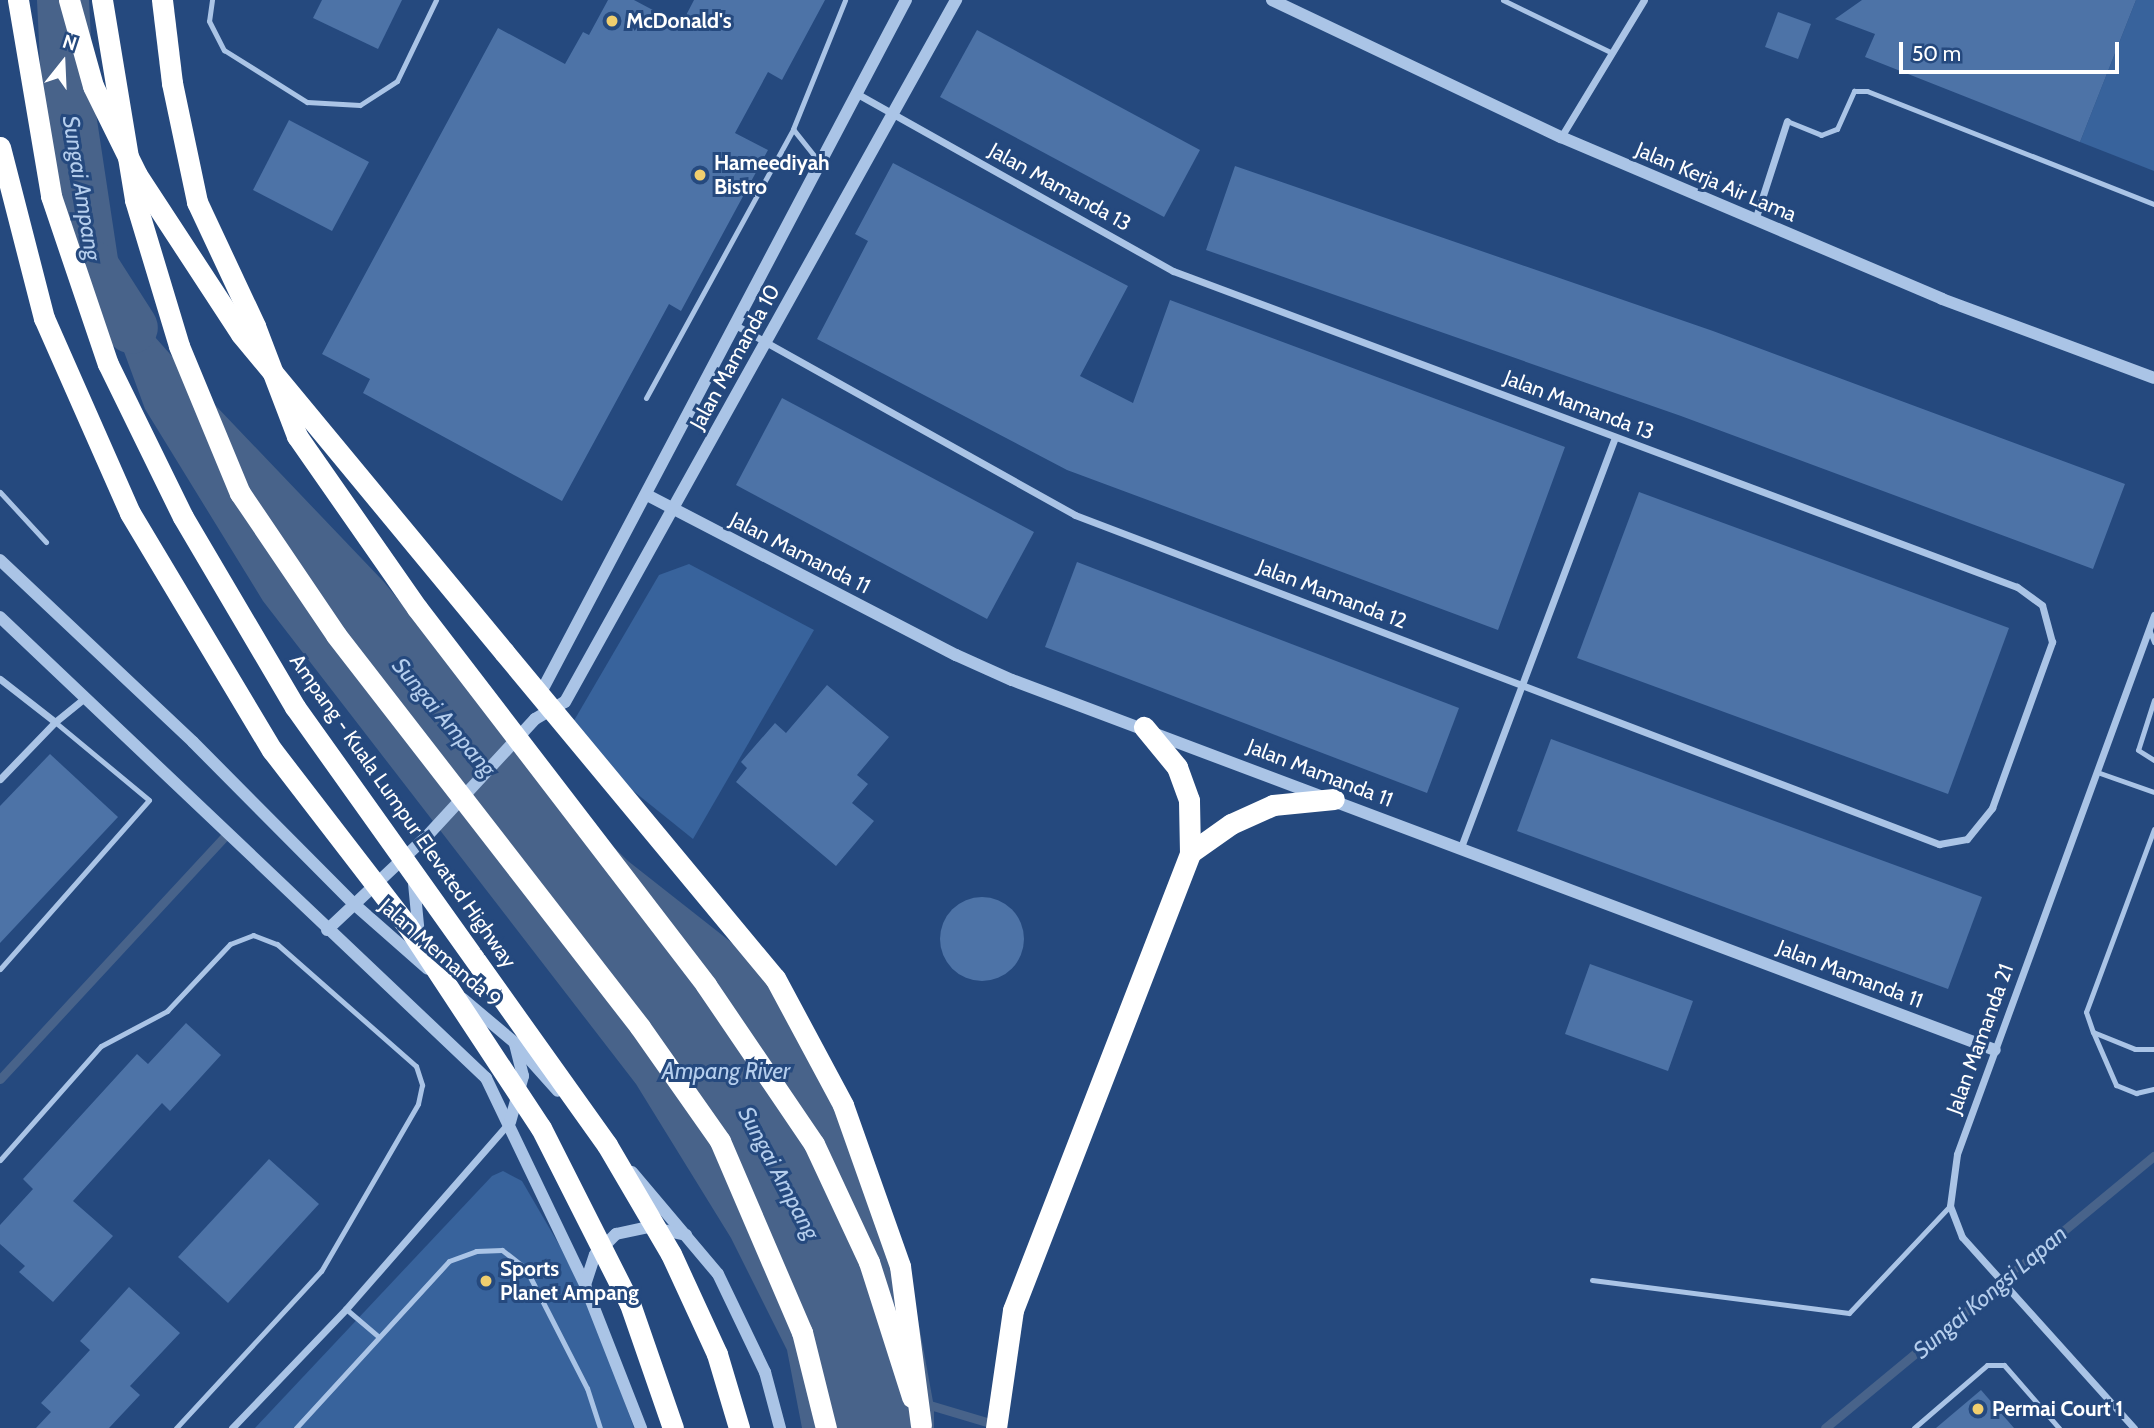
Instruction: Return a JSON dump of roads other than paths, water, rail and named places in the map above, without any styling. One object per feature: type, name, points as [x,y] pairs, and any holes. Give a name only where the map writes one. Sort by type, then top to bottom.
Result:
[{"type":"highway","name":"Ampang - Kuala Lumpur Elevated Highway","points":[[18,0],[51,196],[108,363],[183,517],[295,707],[607,1145],[671,1254],[717,1354],[739,1428]]},
{"type":"highway","points":[[69,0],[93,86],[137,175],[240,334],[775,978],[843,1105],[900,1266],[921,1426]]},
{"type":"highway","points":[[102,0],[135,200],[179,346],[240,493],[336,635],[640,1027],[720,1141],[803,1332],[826,1428]]},
{"type":"highway","points":[[162,0],[172,83],[197,202],[256,326],[297,436],[417,608],[706,985],[814,1144],[869,1262],[921,1426]]},
{"type":"highway","points":[[0,147],[44,318],[130,513],[272,750],[407,925],[541,1128],[630,1304],[673,1428]]},
{"type":"highway","points":[[996,1428],[1013,1310],[1190,853],[1189,800],[1177,767],[1144,727]]},
{"type":"highway","points":[[1190,853],[1231,824],[1273,805],[1335,799]]},
{"type":"street","name":"Jalan Mamanda 10","points":[[535,719],[540,689],[737,326],[906,0]]},
{"type":"street","name":"Jalan Mamanda 10","points":[[327,930],[428,835],[535,719],[565,702],[956,0]]},
{"type":"street","name":"Jalan Kerja Air Lama","points":[[1272,0],[1561,137],[1942,299],[2154,378]]},
{"type":"street","points":[[1561,137],[1644,0]]},
{"type":"street","name":"Jalan Mamanda 13","points":[[858,94],[1173,271],[2017,587],[2042,605],[2052,642],[1992,808],[1967,839],[1939,844]]},
{"type":"street","points":[[1755,219],[1787,121]]},
{"type":"street","name":"Jalan Mamanda 12","points":[[737,326],[1075,515],[1939,844]]},
{"type":"street","points":[[1461,847],[1615,437]]},
{"type":"street","name":"Jalan Mamanda 11","points":[[647,495],[956,655],[1995,1050]]},
{"type":"street","name":"Jalan Memanda 9","points":[[0,560],[193,742],[354,904],[514,1043],[691,1237],[718,1275],[765,1371],[780,1428]]},
{"type":"street","name":"Jalan Mamanda 21","points":[[2134,1428],[1962,1237],[1950,1206],[1957,1154],[2154,615]]},
{"type":"street","points":[[0,617],[486,1078],[510,1122],[585,1284],[641,1428]]},
{"type":"street","points":[[0,679],[55,722]]},
{"type":"street","points":[[0,779],[55,722],[86,697]]},
{"type":"street","points":[[415,848],[412,891],[418,933],[433,973]]},
{"type":"street","points":[[232,1428],[346,1309],[510,1122],[523,1076],[514,1043]]},
{"type":"street","points":[[585,1284],[595,1255],[616,1234],[649,1227],[691,1237]]},
{"type":"lane","points":[[212,0],[209,22],[224,50],[307,102],[360,105],[397,81],[436,0]]},
{"type":"lane","points":[[646,398],[793,129],[845,0]]},
{"type":"lane","points":[[1503,0],[1612,53]]},
{"type":"lane","points":[[1787,121],[1821,135],[1837,129],[1854,91],[1867,91],[2154,204]]},
{"type":"lane","points":[[793,129],[821,164]]},
{"type":"lane","points":[[0,492],[46,542]]},
{"type":"lane","points":[[2149,629],[2154,642]]},
{"type":"lane","points":[[2154,700],[2138,750],[2154,760]]},
{"type":"lane","points":[[0,968],[149,800],[55,722]]},
{"type":"lane","points":[[2097,772],[2154,792]]},
{"type":"lane","points":[[2154,829],[2086,1012],[2116,1085],[2136,1093],[2154,1089]]},
{"type":"lane","points":[[0,1160],[101,1046],[167,1011],[230,944],[253,935],[276,944],[416,1066],[422,1085],[418,1104],[321,1271],[176,1428]]},
{"type":"lane","points":[[2093,1032],[2135,1049],[2154,1049]]},
{"type":"lane","points":[[1592,1280],[1849,1313],[1950,1206]]},
{"type":"lane","points":[[296,1428],[449,1261],[476,1251],[502,1250],[526,1269],[587,1388],[600,1428]]},
{"type":"lane","points":[[346,1309],[379,1337]]},
{"type":"lane","points":[[1914,1428],[1987,1365],[2004,1365],[2059,1428]]},
{"type":"water","name":"Ampang River","points":[[93,267],[216,406],[384,582],[542,777],[628,861],[750,957],[798,1028],[906,1254],[934,1407],[934,1428],[802,1428],[787,1350],[731,1238],[636,1084],[263,601],[145,409]]},
{"type":"waterway","name":"Sungai Ampang","points":[[63,0],[68,102],[93,267],[132,328]]},
{"type":"waterway","points":[[0,1079],[228,833]]},
{"type":"waterway","name":"Sungai Kongsi Lapan","points":[[1825,1428],[2154,1156]]},
{"type":"waterway","name":"Sungai Kongsi Lapan","points":[[923,1403],[997,1425]]},
{"type":"place","name":"McDonald's","points":[[612,21]]},
{"type":"place","name":"Hameediyah Bistro","points":[[700,175]]},
{"type":"place","name":"Sports Planet Ampang","points":[[486,1281]]},
{"type":"place","name":"Permai Court 1","points":[[1978,1409]]}]
